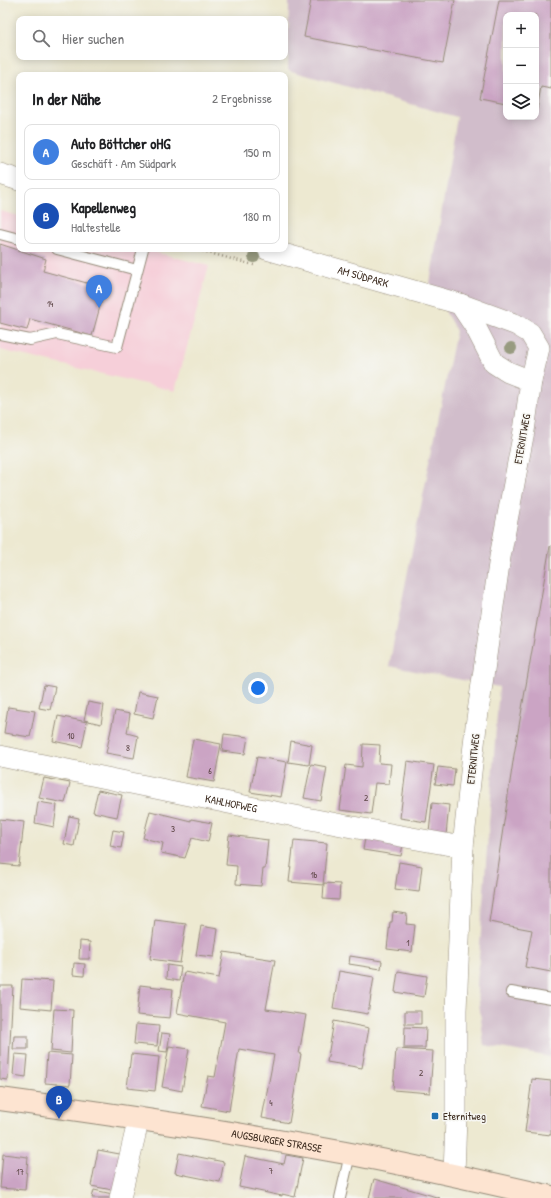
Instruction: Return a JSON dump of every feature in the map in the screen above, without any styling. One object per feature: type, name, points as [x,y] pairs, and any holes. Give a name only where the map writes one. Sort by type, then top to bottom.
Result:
[{"type":"main road","name":"AUGSBURGER STRASSE","points":[[0,1099],[139,1118],[350,1154],[454,1174],[540,1196]]},
{"type":"street","points":[[0,174],[16,179]]},
{"type":"street","name":"AM SÜDPARK","points":[[263,258],[460,304],[517,325],[530,333],[539,348]]},
{"type":"street","points":[[460,304],[476,328],[494,363],[508,372],[531,381]]},
{"type":"street","name":"ETERNITWEG","points":[[454,1174],[456,1118],[456,1010],[463,846],[476,726],[500,557],[524,430],[531,381],[539,348]]},
{"type":"street","name":"KAHLHOFWEG","points":[[0,756],[230,804],[344,826],[463,846]]},
{"type":"street","points":[[120,1198],[139,1118]]},
{"type":"lane","points":[[0,234],[16,238]]},
{"type":"lane","points":[[68,252],[137,270]]},
{"type":"lane","points":[[0,334],[30,340],[57,334],[118,347],[142,252]]},
{"type":"lane","points":[[511,992],[551,999]]},
{"type":"lane","points":[[340,1198],[350,1154]]},
{"type":"path","points":[[218,252],[263,258]]},
{"type":"shaded area","points":[[289,0],[551,0],[551,1057],[484,1045],[477,985],[499,687],[389,666],[456,331],[430,283],[457,117],[288,70]]},
{"type":"shaded area","points":[[0,211],[16,215],[16,252],[155,252],[209,266],[175,391],[0,350]]},
{"type":"building","points":[[311,0],[455,0],[443,63],[304,37]]},
{"type":"building","points":[[499,0],[551,0],[551,89],[541,87],[539,98],[539,12],[503,12],[503,102],[480,98]]},
{"type":"building","points":[[0,244],[16,249],[16,252],[25,252],[46,259],[43,271],[105,288],[92,336],[30,319],[27,330],[0,323]]},
{"type":"building","points":[[550,546],[551,972],[525,967],[532,930],[489,922],[514,755]]},
{"type":"building","points":[[44,685],[55,687],[50,710],[39,708]]},
{"type":"building","points":[[138,692],[158,696],[153,718],[134,714]]},
{"type":"building","points":[[88,702],[104,705],[101,724],[84,720]]},
{"type":"building","points":[[8,707],[35,711],[30,737],[4,733]]},
{"type":"building","points":[[115,711],[130,714],[127,733],[138,736],[134,758],[106,753]]},
{"type":"building","points":[[58,716],[87,722],[82,747],[53,741]]},
{"type":"building","points":[[224,734],[248,737],[245,754],[222,751]]},
{"type":"building","points":[[193,739],[221,744],[214,782],[186,777]]},
{"type":"building","points":[[291,741],[312,745],[309,765],[288,762]]},
{"type":"building","points":[[363,744],[380,745],[379,763],[391,764],[389,784],[375,783],[371,814],[340,810],[346,765],[362,767]]},
{"type":"building","points":[[257,757],[287,762],[281,797],[250,792]]},
{"type":"building","points":[[407,761],[434,765],[426,822],[400,818]]},
{"type":"building","points":[[311,764],[327,767],[321,801],[304,798]]},
{"type":"building","points":[[438,767],[455,769],[453,786],[435,784]]},
{"type":"building","points":[[44,778],[70,783],[65,803],[39,798]]},
{"type":"building","points":[[98,790],[122,795],[117,817],[93,812]]},
{"type":"building","points":[[38,802],[57,805],[54,827],[35,823]]},
{"type":"building","points":[[432,803],[449,805],[446,835],[429,833]]},
{"type":"building","points":[[150,811],[191,821],[191,819],[212,823],[208,842],[192,838],[185,858],[161,853],[163,843],[143,838]]},
{"type":"building","points":[[69,816],[79,818],[74,846],[64,844]]},
{"type":"building","points":[[0,819],[24,822],[19,866],[0,864]]},
{"type":"building","points":[[113,830],[124,832],[121,848],[110,846]]},
{"type":"building","points":[[229,835],[268,840],[265,869],[263,869],[261,886],[236,884],[237,866],[226,865]]},
{"type":"building","points":[[365,838],[403,844],[401,856],[363,850]]},
{"type":"building","points":[[294,840],[327,843],[323,885],[289,882]]},
{"type":"building","points":[[399,862],[422,866],[419,892],[395,889]]},
{"type":"building","points":[[324,883],[340,884],[339,900],[323,899]]},
{"type":"building","points":[[393,912],[407,914],[406,924],[415,925],[412,952],[387,949],[390,922],[392,922]]},
{"type":"building","points":[[155,920],[186,924],[180,963],[150,959]]},
{"type":"building","points":[[201,926],[218,929],[214,957],[196,955]]},
{"type":"building","points":[[80,941],[90,942],[89,959],[79,959]]},
{"type":"building","points":[[224,952],[275,960],[266,1009],[306,1015],[289,1123],[262,1118],[274,1055],[239,1049],[229,1111],[202,1106],[208,1076],[215,1077],[225,1022],[177,1013],[184,972],[219,978]]},
{"type":"building","points":[[350,956],[382,961],[381,969],[349,964]]},
{"type":"building","points":[[74,963],[85,964],[84,976],[73,975]]},
{"type":"building","points":[[167,965],[181,967],[179,981],[166,979]]},
{"type":"building","points":[[339,971],[374,977],[368,1014],[333,1008]]},
{"type":"building","points":[[398,971],[427,976],[424,997],[395,992]]},
{"type":"building","points":[[22,979],[53,981],[51,1010],[20,1007]]},
{"type":"building","points":[[140,985],[173,989],[170,1018],[137,1015]]},
{"type":"building","points":[[0,986],[13,986],[8,1080],[0,1079]]},
{"type":"building","points":[[54,1009],[73,1010],[71,1053],[51,1051]]},
{"type":"building","points":[[405,1011],[421,1011],[421,1024],[405,1024]]},
{"type":"building","points":[[334,1021],[369,1028],[362,1068],[327,1062]]},
{"type":"building","points":[[136,1024],[159,1026],[157,1046],[134,1044]]},
{"type":"building","points":[[405,1027],[426,1028],[425,1048],[404,1048]]},
{"type":"building","points":[[162,1033],[170,1034],[167,1052],[159,1051]]},
{"type":"building","points":[[14,1036],[28,1036],[28,1049],[13,1049]]},
{"type":"building","points":[[169,1046],[189,1049],[182,1091],[162,1087]]},
{"type":"building","points":[[396,1049],[433,1051],[430,1093],[393,1090]]},
{"type":"building","points":[[47,1053],[72,1055],[70,1085],[45,1083]]},
{"type":"building","points":[[15,1054],[28,1055],[26,1077],[13,1075]]},
{"type":"building","points":[[131,1054],[159,1057],[155,1091],[127,1088]]},
{"type":"building","points":[[532,1079],[551,1081],[551,1135],[525,1132]]},
{"type":"building","points":[[98,1150],[125,1155],[118,1191],[91,1186]]},
{"type":"building","points":[[179,1153],[224,1162],[220,1182],[175,1173]]},
{"type":"building","points":[[3,1154],[28,1157],[25,1190],[0,1188]]},
{"type":"building","points":[[286,1155],[303,1158],[295,1197],[282,1194],[282,1196],[239,1187],[245,1156],[284,1164]]},
{"type":"building","points":[[374,1179],[440,1198],[369,1198]]},
{"type":"building","points":[[94,1190],[117,1195],[116,1198],[92,1198]]},
{"type":"place","name":"Auto Böttcher oHG","points":[[99,308]]},
{"type":"place","name":"Eternitweg","points":[[435,1116]]},
{"type":"place","name":"Kapellenweg","points":[[59,1119]]}]
